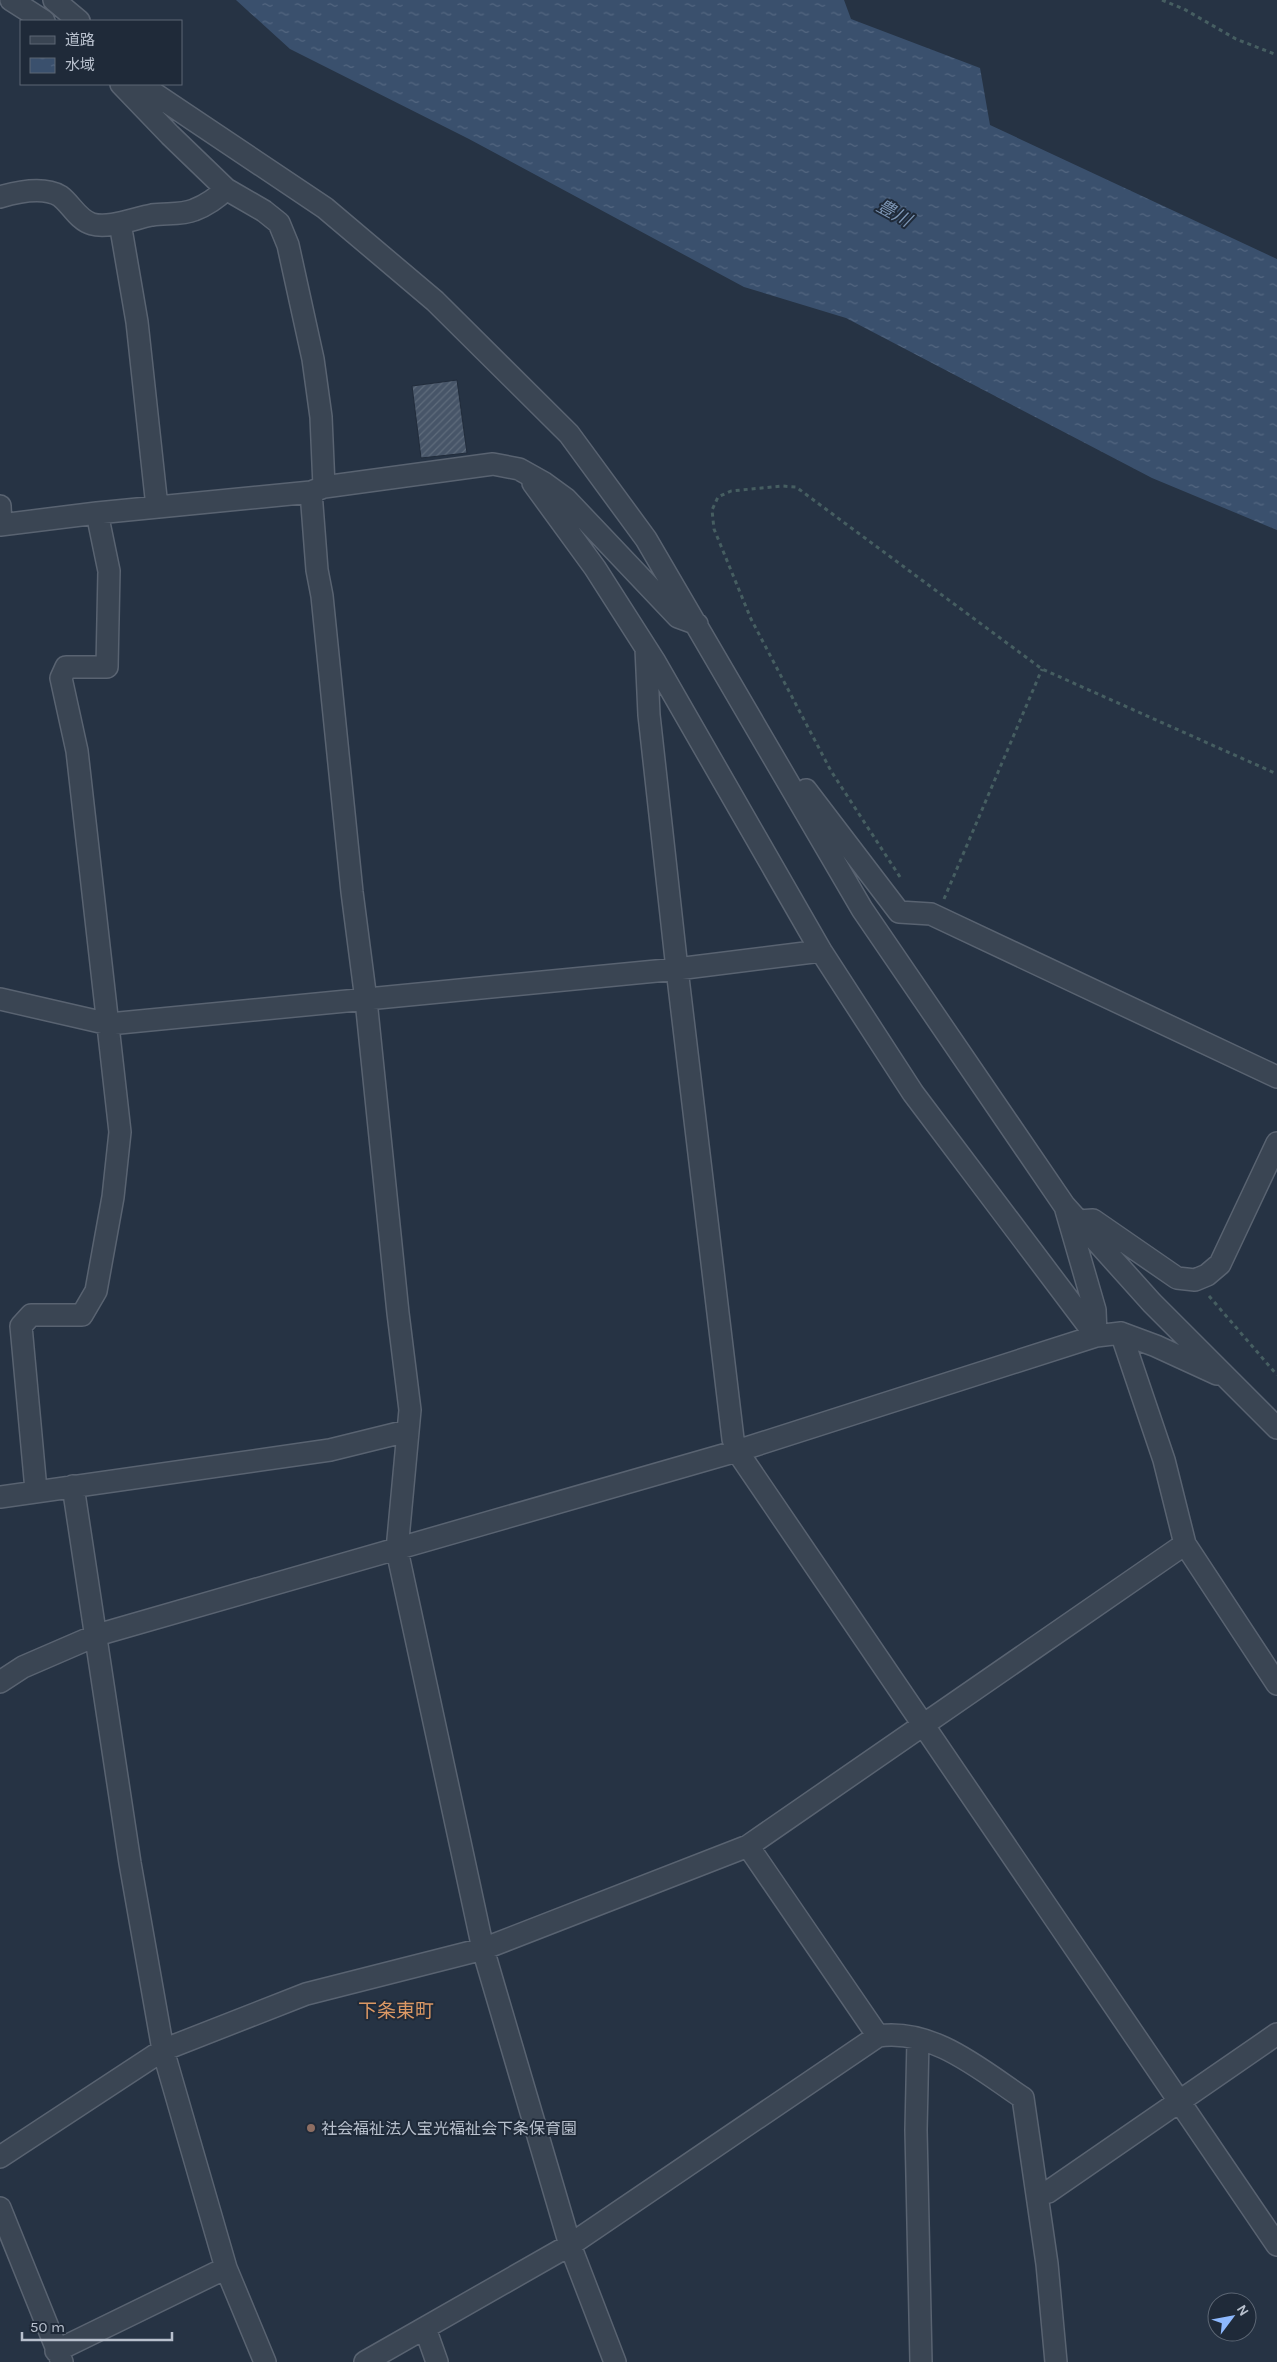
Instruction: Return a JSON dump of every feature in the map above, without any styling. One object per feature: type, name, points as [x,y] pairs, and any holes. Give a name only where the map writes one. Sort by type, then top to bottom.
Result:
[{"type":"street","points":[[11,0],[42,20]]},
{"type":"street","points":[[54,0],[77,20]]},
{"type":"street","points":[[122,85],[170,136],[226,189],[264,211],[279,223],[288,245],[314,359],[321,416],[317,490],[317,570],[322,596],[352,892],[366,1000],[398,1313],[410,1410],[397,1550],[483,1949],[570,2245],[615,2362]]},
{"type":"street","points":[[141,85],[325,208],[436,301],[569,434],[646,539],[862,909],[1064,1205],[1152,1303],[1277,1428]]},
{"type":"street","points":[[0,197],[20,192],[40,191],[60,196],[76,213],[92,224],[120,223],[153,215],[192,211],[214,201],[226,189]]},
{"type":"street","points":[[120,223],[137,322],[157,507]]},
{"type":"street","points":[[0,519],[97,513],[317,490],[493,464],[525,472],[566,499],[678,617],[697,624]]},
{"type":"street","points":[[525,472],[595,568],[646,648],[821,951],[913,1093],[1096,1336]]},
{"type":"street","points":[[36,1490],[21,1326],[31,1315],[82,1315],[96,1292],[113,1197],[120,1132],[77,751],[61,678],[66,667],[107,667],[108,572],[97,513]]},
{"type":"street","points":[[646,648],[649,715],[677,969],[733,1439],[737,1451],[1277,2245]]},
{"type":"street","points":[[780,767],[805,788],[899,912],[931,914],[1277,1077]]},
{"type":"street","points":[[0,999],[109,1024],[677,969],[821,951]]},
{"type":"street","points":[[1078,1221],[1093,1220],[1177,1278],[1195,1280],[1207,1275],[1220,1264],[1277,1143]]},
{"type":"street","points":[[1064,1205],[1095,1310],[1096,1336]]},
{"type":"street","points":[[1121,1333],[1164,1460],[1184,1544],[1277,1684]]},
{"type":"street","points":[[0,1682],[23,1666],[97,1635],[737,1451],[1096,1336],[1121,1333],[1156,1346],[1228,1379]]},
{"type":"street","points":[[0,1497],[36,1490],[330,1450],[407,1431]]},
{"type":"street","points":[[73,1486],[130,1863],[163,2050],[226,2268],[265,2362]]},
{"type":"street","points":[[0,2157],[163,2050],[306,1994],[483,1949],[748,1846],[1184,1544]]},
{"type":"street","points":[[748,1846],[878,2036]]},
{"type":"street","points":[[365,2362],[570,2245],[878,2036],[888,2034],[918,2039],[953,2051],[1023,2098],[1048,2264],[1056,2362]]},
{"type":"street","points":[[1037,2195],[1048,2192],[1277,2034]]},
{"type":"street","points":[[918,2039],[916,2130],[921,2362]]},
{"type":"street","points":[[0,2208],[7,2248],[59,2356],[226,2268]]},
{"type":"street","points":[[425,2328],[437,2362]]},
{"type":"path","points":[[1162,0],[1184,9],[1236,39],[1277,55]]},
{"type":"path","points":[[905,884],[831,771],[751,619],[714,529],[712,510],[718,497],[731,491],[782,486],[796,487],[1042,669],[1277,774]]},
{"type":"path","points":[[931,914],[941,904],[956,874],[1042,669]]},
{"type":"path","points":[[1195,1280],[1277,1374]]},
{"type":"water","name":"豊川","points":[[236,0],[844,0],[851,19],[980,68],[990,125],[1277,259],[1277,530],[1152,478],[846,318],[744,287],[469,139],[290,49]]},
{"type":"building","points":[[457,380],[467,453],[421,458],[412,386]]},
{"type":"place","name":"社会福祉法人宝光福祉会下条保育園","points":[[311,2128]]},
{"type":"district","name":"下条東町","points":[[396,2011]]}]
